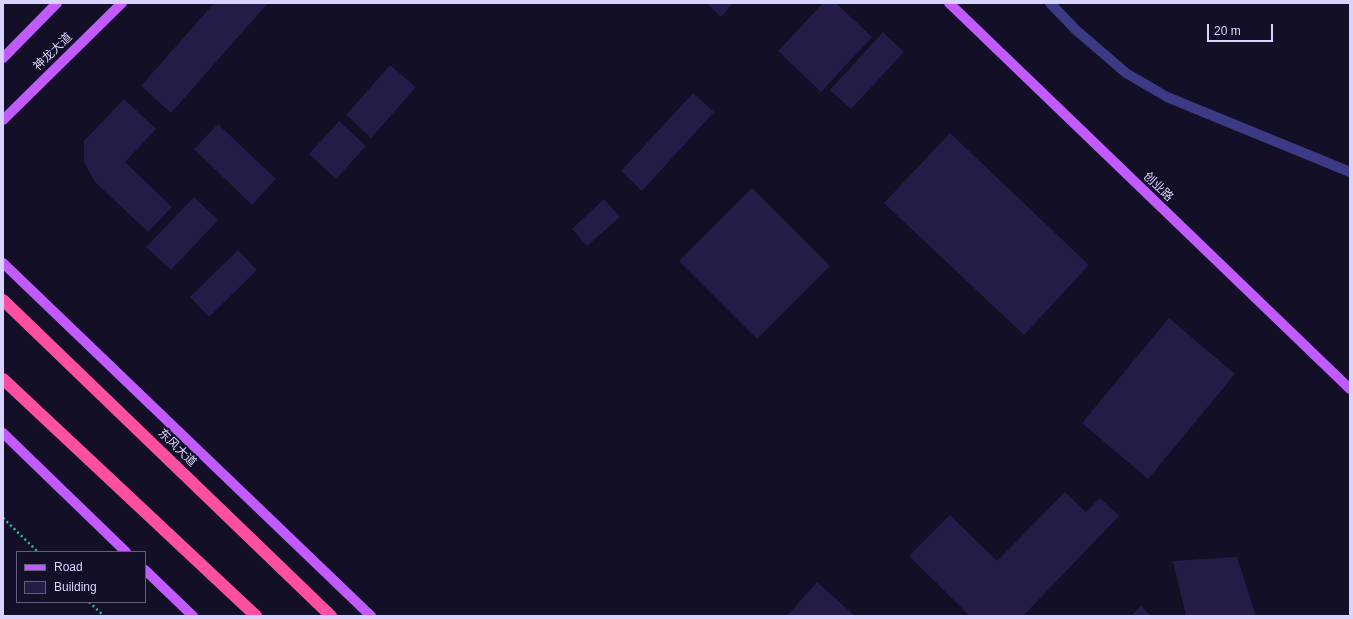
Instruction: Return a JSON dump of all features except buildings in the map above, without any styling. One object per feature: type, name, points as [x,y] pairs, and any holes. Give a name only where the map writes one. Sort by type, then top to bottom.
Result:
[{"type":"highway","name":"东风大道","points":[[3,300],[331,616]]},
{"type":"highway","points":[[3,379],[256,616]]},
{"type":"main road","points":[[3,58],[57,3]]},
{"type":"main road","name":"神龙大道","points":[[3,120],[122,3]]},
{"type":"main road","name":"创业路","points":[[949,3],[1350,389]]},
{"type":"main road","points":[[3,263],[371,616]]},
{"type":"main road","points":[[3,433],[125,551]]},
{"type":"main road","points":[[146,571],[193,616]]},
{"type":"lane","points":[[1050,3],[1076,30],[1126,73],[1167,96],[1350,172]]},
{"type":"path","points":[[3,518],[37,551]]},
{"type":"path","points":[[90,603],[104,616]]}]
